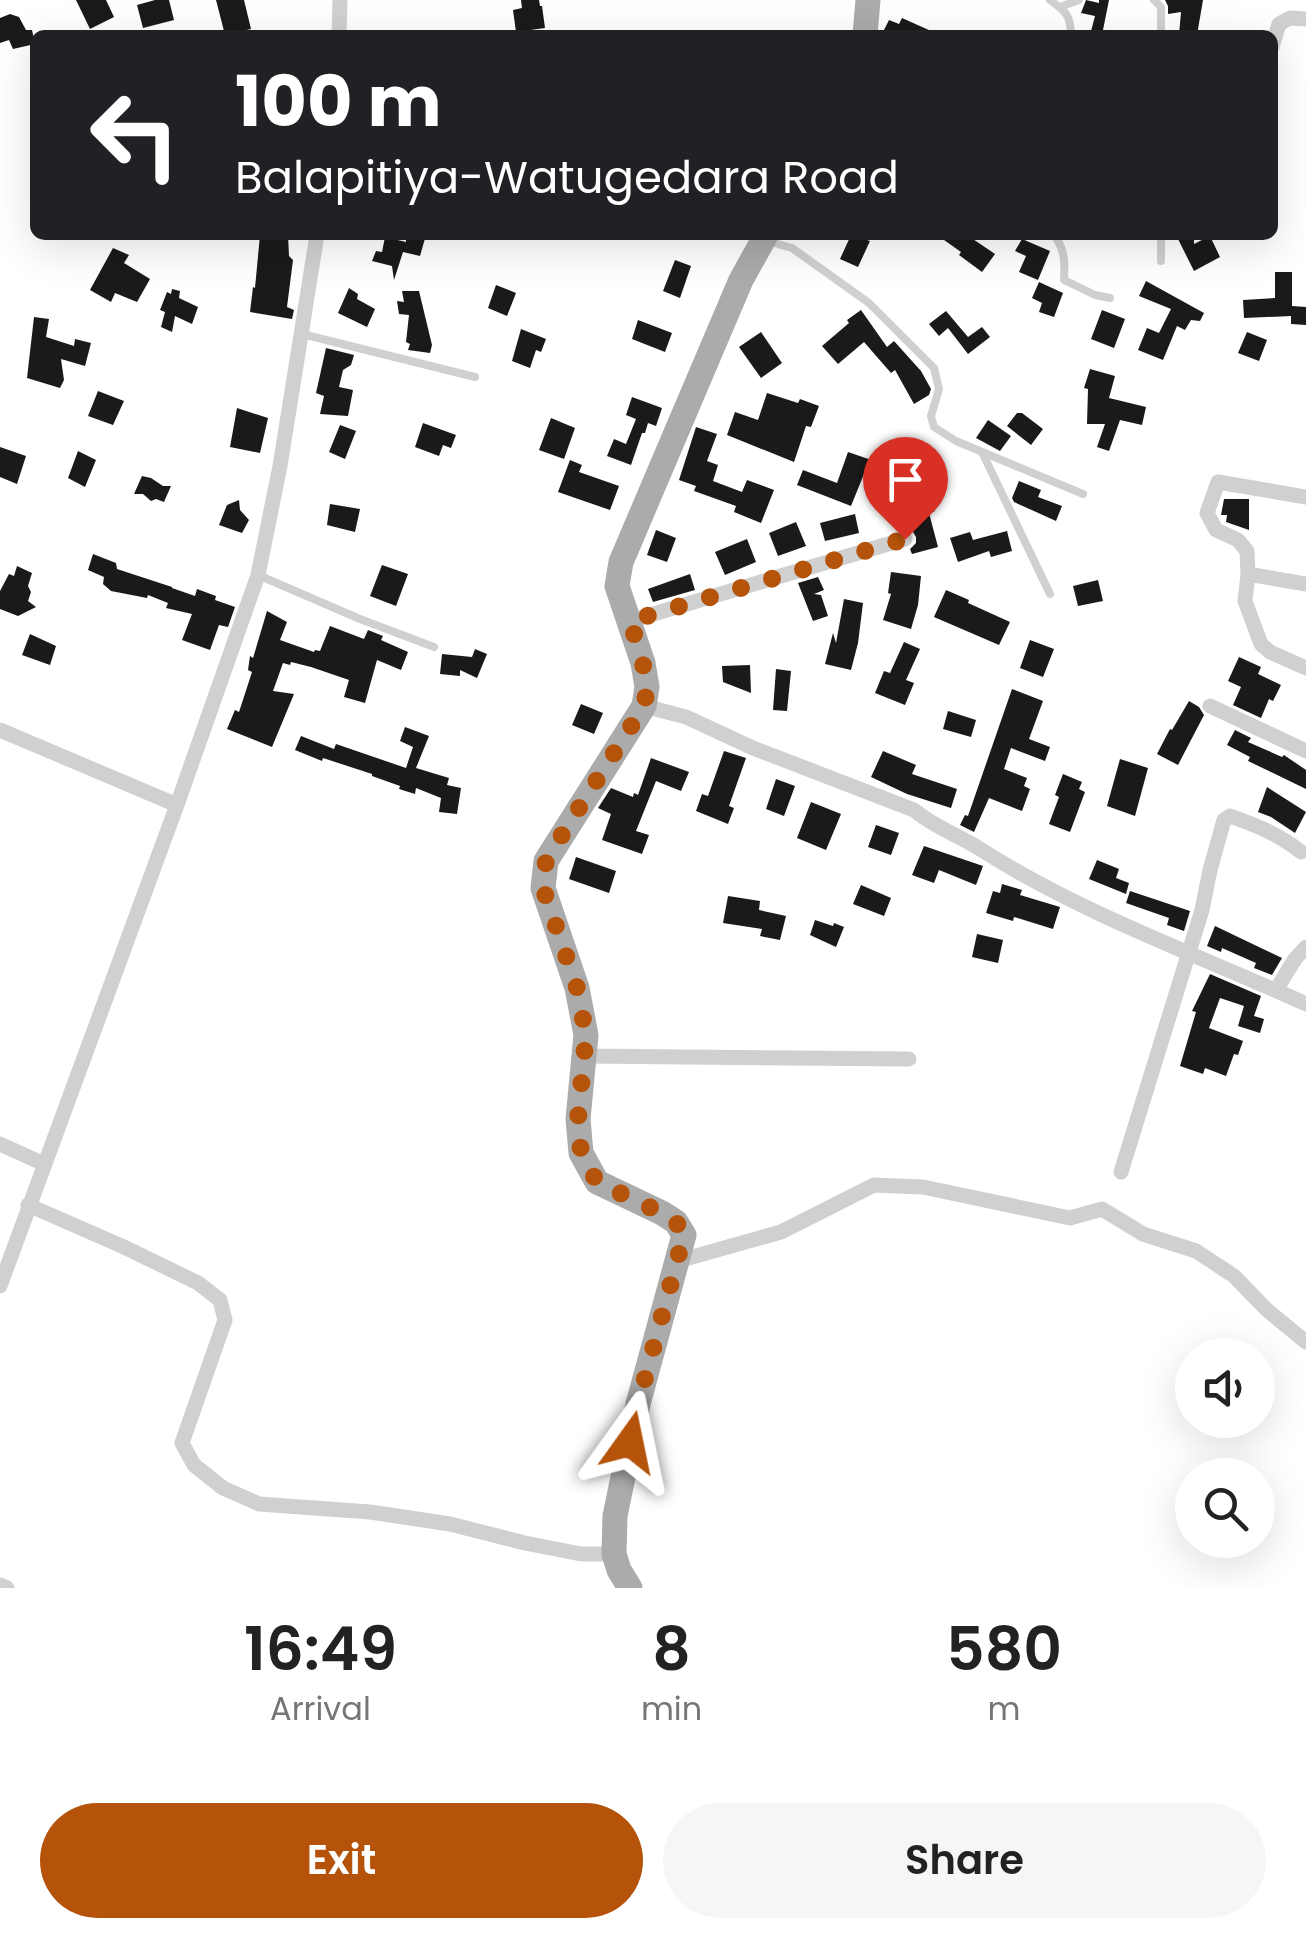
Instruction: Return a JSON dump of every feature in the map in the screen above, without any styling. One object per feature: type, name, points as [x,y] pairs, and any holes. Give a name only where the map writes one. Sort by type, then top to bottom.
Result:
[{"type":"main road","points":[[866,30],[868,0]]},
{"type":"main road","points":[[630,1588],[614,1554],[615,1516],[638,1404],[684,1235],[676,1222],[597,1182],[581,1153],[578,1119],[586,1035],[577,988],[543,888],[546,860],[644,706],[647,687],[643,664],[617,586],[621,562],[762,240]]},
{"type":"street","points":[[339,30],[340,0]]},
{"type":"street","points":[[1277,30],[1279,24],[1290,18],[1306,19]]},
{"type":"street","points":[[0,1286],[258,575],[280,466],[316,240]]},
{"type":"street","points":[[1306,497],[1218,482],[1207,514],[1216,530],[1238,540],[1247,551],[1245,600],[1261,644],[1306,668]]},
{"type":"street","points":[[630,621],[905,539]]},
{"type":"street","points":[[1248,574],[1306,584]]},
{"type":"street","points":[[644,706],[686,718],[914,810],[1036,884],[1306,1004]]},
{"type":"street","points":[[1210,706],[1306,751]]},
{"type":"street","points":[[0,730],[176,805]]},
{"type":"street","points":[[1122,1172],[1189,954],[1224,820],[1230,816],[1259,826],[1301,852]]},
{"type":"street","points":[[1276,990],[1306,947]]},
{"type":"street","points":[[584,1056],[910,1059]]},
{"type":"street","points":[[0,1144],[44,1164]]},
{"type":"street","points":[[678,1261],[782,1232],[874,1185],[923,1187],[1070,1218],[1102,1209],[1142,1234],[1196,1251],[1234,1276],[1306,1342]]},
{"type":"street","points":[[28,1205],[124,1247],[198,1284],[220,1300],[226,1320],[182,1443],[194,1464],[223,1488],[259,1504],[402,1517],[582,1554],[614,1554]]},
{"type":"street","points":[[0,1585],[7,1588]]},
{"type":"lane","points":[[1050,0],[1067,12],[1070,30]]},
{"type":"lane","points":[[1060,7],[1078,0]]},
{"type":"lane","points":[[1154,0],[1160,7],[1160,30]]},
{"type":"lane","points":[[772,240],[792,248],[869,303],[934,368],[939,389],[931,416],[934,427],[956,441],[1083,494]]},
{"type":"lane","points":[[1057,240],[1062,248],[1064,280],[1110,298]]},
{"type":"lane","points":[[1161,240],[1161,262]]},
{"type":"lane","points":[[302,334],[475,378]]},
{"type":"lane","points":[[982,452],[1050,594]]},
{"type":"lane","points":[[258,575],[434,647]]},
{"type":"building","points":[[76,0],[106,0],[114,17],[90,29]]},
{"type":"building","points":[[169,0],[174,20],[143,28],[137,5]]},
{"type":"building","points":[[216,0],[244,0],[251,29],[224,30]]},
{"type":"building","points":[[521,0],[539,0],[545,28],[516,30],[513,10],[522,8]]},
{"type":"building","points":[[1086,0],[1109,0],[1103,30],[1091,30],[1095,16],[1081,13]]},
{"type":"building","points":[[1165,0],[1203,0],[1198,30],[1179,30],[1181,12],[1168,14]]},
{"type":"building","points":[[10,14],[19,17],[26,30],[30,30],[30,45],[13,49],[9,40],[0,43],[0,18]]},
{"type":"building","points":[[902,18],[929,30],[884,30],[889,20],[899,24]]},
{"type":"building","points":[[260,240],[288,240],[293,260],[287,307],[294,310],[292,319],[250,312]]},
{"type":"building","points":[[384,240],[425,240],[420,256],[403,252],[394,280],[392,266],[372,261],[376,251],[382,252]]},
{"type":"building","points":[[849,240],[870,241],[858,267],[840,259]]},
{"type":"building","points":[[944,240],[974,240],[995,254],[982,272],[959,255],[961,252]]},
{"type":"building","points":[[1024,240],[1050,251],[1038,280],[1019,272],[1026,256],[1015,251]]},
{"type":"building","points":[[1178,240],[1194,240],[1194,244],[1212,240],[1220,257],[1194,271]]},
{"type":"building","points":[[113,248],[129,255],[124,263],[150,279],[137,302],[115,293],[111,302],[90,290]]},
{"type":"building","points":[[675,260],[691,266],[680,298],[663,291]]},
{"type":"building","points":[[1275,272],[1292,272],[1292,306],[1306,307],[1306,325],[1291,324],[1291,316],[1244,318],[1243,300],[1275,298]]},
{"type":"building","points":[[1146,281],[1204,313],[1200,321],[1191,320],[1185,330],[1177,326],[1163,360],[1138,350],[1147,328],[1159,333],[1171,309],[1139,296]]},
{"type":"building","points":[[1039,282],[1063,293],[1054,317],[1039,312],[1042,303],[1032,298]]},
{"type":"building","points":[[496,285],[516,293],[507,316],[488,308]]},
{"type":"building","points":[[349,288],[358,294],[357,299],[375,309],[367,327],[338,313]]},
{"type":"building","points":[[172,289],[180,291],[179,298],[198,307],[192,324],[175,316],[172,332],[161,327],[165,312],[160,310]]},
{"type":"building","points":[[402,291],[419,291],[432,345],[430,353],[408,350],[409,315],[399,314],[397,301],[404,302]]},
{"type":"building","points":[[861,310],[887,347],[894,341],[921,371],[931,389],[929,395],[914,404],[895,370],[891,373],[864,342],[838,364],[822,346]]},
{"type":"building","points":[[1102,310],[1125,319],[1114,348],[1091,339]]},
{"type":"building","points":[[946,311],[968,337],[982,327],[990,337],[968,354],[948,328],[939,336],[929,324]]},
{"type":"building","points":[[34,317],[49,319],[46,337],[74,346],[75,339],[91,343],[85,366],[61,359],[64,380],[60,388],[27,378]]},
{"type":"building","points":[[638,320],[672,333],[665,352],[632,339]]},
{"type":"building","points":[[521,329],[546,339],[541,352],[536,350],[530,368],[512,361]]},
{"type":"building","points":[[761,332],[782,363],[761,378],[739,347]]},
{"type":"building","points":[[1247,332],[1267,340],[1259,361],[1238,353]]},
{"type":"building","points":[[326,348],[354,355],[351,365],[343,370],[339,387],[353,390],[348,416],[320,414],[324,396],[316,393]]},
{"type":"building","points":[[1090,369],[1115,376],[1109,398],[1146,407],[1142,425],[1120,420],[1109,451],[1097,447],[1105,424],[1087,424],[1088,389],[1084,388]]},
{"type":"building","points":[[98,391],[124,401],[113,425],[88,416]]},
{"type":"building","points":[[767,393],[819,406],[811,427],[806,426],[794,462],[727,435],[735,412],[758,420]]},
{"type":"building","points":[[632,397],[662,408],[656,426],[648,423],[642,433],[631,465],[607,456],[614,439],[626,444],[636,419],[626,415]]},
{"type":"building","points":[[237,408],[268,418],[260,453],[230,447]]},
{"type":"building","points":[[1017,413],[1043,429],[1031,445],[1007,426]]},
{"type":"building","points":[[551,418],[575,428],[564,459],[539,450]]},
{"type":"building","points":[[988,420],[1011,436],[1000,451],[976,438]]},
{"type":"building","points":[[423,423],[456,435],[451,448],[443,445],[439,456],[415,447]]},
{"type":"building","points":[[340,425],[356,431],[345,459],[329,452]]},
{"type":"building","points":[[696,427],[717,434],[707,461],[718,465],[713,481],[742,492],[747,480],[774,490],[761,523],[734,512],[736,506],[694,491],[696,486],[679,480]]},
{"type":"building","points":[[0,447],[26,456],[17,484],[0,477]]},
{"type":"building","points":[[78,451],[96,460],[85,487],[68,478]]},
{"type":"building","points":[[848,452],[880,463],[874,478],[864,474],[851,506],[797,485],[803,470],[837,483]]},
{"type":"building","points":[[570,460],[582,465],[579,472],[619,486],[610,510],[558,492]]},
{"type":"building","points":[[142,476],[171,486],[164,502],[134,494]]},
{"type":"building","points":[[1019,481],[1041,490],[1038,497],[1062,506],[1056,521],[1014,502]]},
{"type":"building","points":[[927,482],[935,511],[929,513],[938,547],[912,554],[910,549],[916,537],[907,528],[899,497],[910,494],[908,488]]},
{"type":"building","points":[[1224,499],[1249,499],[1249,530],[1226,522],[1227,515],[1221,515]]},
{"type":"building","points":[[239,500],[240,510],[249,520],[242,533],[219,525],[227,505]]},
{"type":"building","points":[[330,504],[360,509],[355,532],[327,525]]},
{"type":"building","points":[[855,514],[859,533],[825,541],[820,523]]},
{"type":"building","points":[[796,522],[806,546],[778,556],[769,533]]},
{"type":"building","points":[[656,530],[676,538],[667,562],[647,555]]},
{"type":"building","points":[[1007,531],[1012,551],[991,557],[989,551],[958,562],[950,538],[970,532],[973,540]]},
{"type":"building","points":[[747,539],[756,562],[725,575],[715,552]]},
{"type":"building","points":[[93,554],[116,563],[117,569],[195,596],[197,589],[216,596],[215,600],[235,607],[228,627],[219,625],[210,650],[182,640],[192,614],[166,608],[168,603],[148,595],[147,598],[111,591],[103,584],[104,577],[88,570]]},
{"type":"building","points":[[382,565],[408,574],[396,606],[370,596]]},
{"type":"building","points":[[17,566],[32,573],[28,601],[36,607],[18,616],[0,609],[0,591],[9,574],[14,576]]},
{"type":"building","points":[[891,572],[921,576],[911,629],[883,620],[891,594]]},
{"type":"building","points":[[690,574],[695,590],[653,602],[648,589]]},
{"type":"building","points":[[818,577],[824,590],[814,594],[821,595],[828,616],[813,621],[798,583]]},
{"type":"building","points":[[1098,580],[1103,601],[1078,606],[1073,586]]},
{"type":"building","points":[[946,590],[1010,622],[999,645],[934,617]]},
{"type":"building","points":[[844,599],[863,603],[851,670],[825,664],[833,633],[836,643]]},
{"type":"building","points":[[267,611],[287,622],[280,640],[314,652],[320,651],[330,626],[364,639],[368,630],[408,652],[401,670],[377,660],[365,703],[344,697],[349,680],[311,667],[283,663],[273,691],[294,694],[272,747],[227,729],[235,710],[239,712],[252,672],[248,670],[250,656],[253,658]]},
{"type":"building","points":[[30,634],[56,646],[50,665],[22,655]]},
{"type":"building","points":[[1030,640],[1054,649],[1043,677],[1020,668]]},
{"type":"building","points":[[904,642],[920,649],[906,680],[914,683],[905,705],[875,693],[884,671],[890,673]]},
{"type":"building","points":[[475,649],[487,654],[477,678],[460,670],[460,676],[440,674],[442,654],[472,657]]},
{"type":"building","points":[[1239,657],[1261,667],[1258,674],[1281,685],[1273,701],[1269,699],[1261,718],[1233,705],[1241,687],[1228,681]]},
{"type":"building","points":[[750,665],[751,693],[723,682],[722,666]]},
{"type":"building","points":[[776,669],[791,671],[787,711],[773,710]]},
{"type":"building","points":[[1012,689],[1043,701],[1029,739],[1050,747],[1045,761],[1011,748],[1004,769],[1027,778],[1024,786],[1030,789],[1022,811],[989,798],[974,832],[960,825],[968,816]]},
{"type":"building","points":[[1189,701],[1204,715],[1178,765],[1157,754]]},
{"type":"building","points":[[581,704],[603,713],[594,734],[572,725]]},
{"type":"building","points":[[948,711],[976,720],[971,737],[943,729]]},
{"type":"building","points":[[405,727],[429,736],[416,768],[449,778],[447,785],[461,788],[457,814],[439,812],[441,798],[416,788],[415,794],[372,774],[295,750],[301,736],[406,768],[413,747],[400,741]]},
{"type":"building","points":[[1235,730],[1251,738],[1248,742],[1284,755],[1306,770],[1306,789],[1248,761],[1250,757],[1227,745]]},
{"type":"building","points":[[724,751],[746,758],[729,806],[734,808],[728,824],[696,811],[702,794],[708,796]]},
{"type":"building","points":[[883,751],[916,765],[912,774],[957,789],[951,808],[871,777]]},
{"type":"building","points":[[651,758],[689,772],[681,791],[656,781],[636,831],[649,835],[642,854],[602,840],[611,814],[598,808],[611,788],[633,797],[634,793],[638,795]]},
{"type":"building","points":[[1120,759],[1148,768],[1135,816],[1107,806]]},
{"type":"building","points":[[1063,774],[1082,782],[1079,789],[1085,792],[1070,832],[1049,824]]},
{"type":"building","points":[[776,779],[795,786],[784,816],[766,809]]},
{"type":"building","points":[[1267,787],[1306,812],[1295,833],[1258,812]]},
{"type":"building","points":[[811,802],[841,814],[826,850],[797,838]]},
{"type":"building","points":[[876,825],[899,833],[891,855],[868,847]]},
{"type":"building","points":[[924,846],[983,866],[976,885],[939,870],[934,883],[912,875]]},
{"type":"building","points":[[576,857],[616,871],[609,893],[569,879]]},
{"type":"building","points":[[1097,860],[1119,869],[1116,878],[1129,883],[1126,894],[1089,879]]},
{"type":"building","points":[[1002,884],[1022,890],[1020,895],[1060,907],[1053,929],[986,913],[993,891],[1000,893]]},
{"type":"building","points":[[861,885],[891,898],[884,916],[853,904]]},
{"type":"building","points":[[1130,891],[1190,911],[1184,931],[1167,925],[1169,918],[1126,903]]},
{"type":"building","points":[[728,896],[760,901],[759,910],[786,916],[780,940],[760,936],[762,929],[723,923]]},
{"type":"building","points":[[815,920],[844,927],[836,947],[810,935]]},
{"type":"building","points":[[1215,926],[1282,958],[1272,975],[1254,968],[1256,963],[1222,948],[1221,952],[1207,946]]},
{"type":"building","points":[[977,934],[1003,940],[998,963],[972,957]]},
{"type":"building","points":[[1210,974],[1261,996],[1254,1016],[1264,1019],[1260,1033],[1238,1026],[1244,1006],[1220,998],[1209,1028],[1243,1041],[1226,1076],[1205,1068],[1203,1074],[1180,1066],[1196,1012],[1192,1011]]},
{"type":"route","points":[[630,1442],[684,1235],[676,1222],[662,1213],[597,1182],[581,1153],[578,1119],[586,1035],[577,988],[543,888],[546,860],[644,706],[647,687],[630,621],[905,539]]}]
